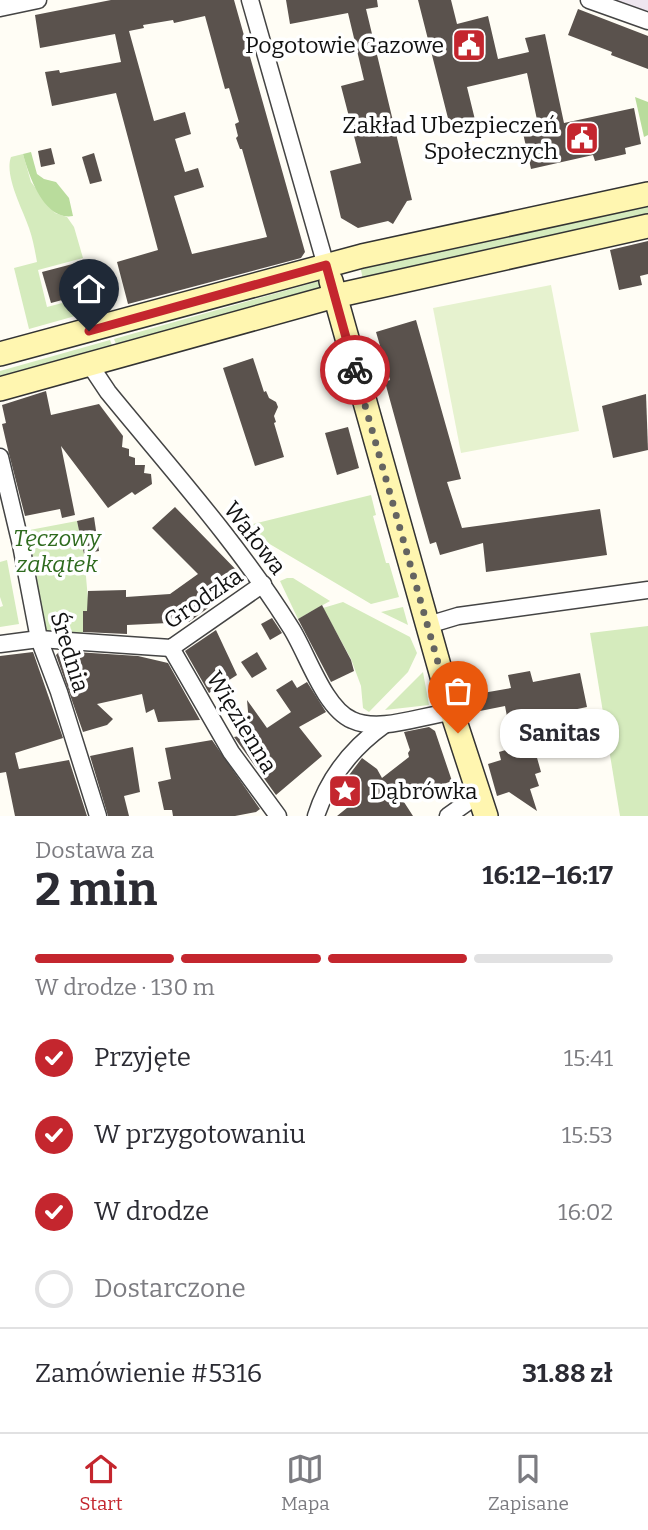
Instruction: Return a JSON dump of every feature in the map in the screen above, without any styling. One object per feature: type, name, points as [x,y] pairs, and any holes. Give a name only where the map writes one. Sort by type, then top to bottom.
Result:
[{"type":"street","points":[[0,8],[38,0]]},
{"type":"street","points":[[250,0],[452,712],[483,805],[448,816]]},
{"type":"street","points":[[589,0],[648,21]]},
{"type":"street","points":[[0,354],[326,265],[648,194]]},
{"type":"street","points":[[0,389],[335,296],[648,226]]},
{"type":"street","points":[[114,324],[123,355]]},
{"type":"street","name":"Wałowa","points":[[90,365],[108,392],[263,584],[336,708],[352,720],[384,725],[430,714],[452,712]]},
{"type":"street","name":"Średnia","points":[[0,457],[21,545],[38,639],[59,692],[98,816]]},
{"type":"street","name":"Grodzka","points":[[0,643],[38,639],[171,648],[263,584]]},
{"type":"street","points":[[428,625],[458,616],[648,590]]},
{"type":"street","name":"Więzienna","points":[[171,648],[231,752],[278,816]]},
{"type":"street","name":"Wałowa","points":[[316,816],[323,794],[357,746],[384,725]]},
{"type":"shaded area","points":[[589,0],[648,0],[648,21]]},
{"type":"green space","points":[[635,97],[648,102],[648,135],[644,137]]},
{"type":"green space","points":[[31,152],[37,174],[56,182],[69,198],[73,216],[54,212],[39,195],[23,154]]},
{"type":"green space","points":[[23,154],[31,182],[55,213],[67,217],[74,227],[83,258],[38,270],[47,307],[89,296],[93,311],[29,329],[14,268],[37,262],[30,232],[10,174],[11,157]]},
{"type":"green space","points":[[648,201],[648,218],[363,280],[360,265]]},
{"type":"green space","points":[[323,280],[330,306],[125,366],[114,339]]},
{"type":"green space","points":[[551,285],[579,431],[461,453],[433,308]]},
{"type":"green space","points":[[110,340],[120,367],[0,399],[0,371]]},
{"type":"green space","points":[[371,495],[376,515],[373,516],[399,597],[371,604],[241,527]]},
{"type":"green space","name":"Tęczowy zakątek","points":[[77,521],[84,554],[89,611],[83,611],[83,643],[39,639],[19,532]]},
{"type":"green space","points":[[7,560],[19,624],[0,627],[0,607],[3,606],[0,597],[0,562]]},
{"type":"green space","points":[[293,578],[330,601],[298,619],[280,581]]},
{"type":"green space","points":[[343,602],[410,637],[417,653],[408,672],[369,712],[363,708],[361,686],[351,659],[323,608]]},
{"type":"green space","points":[[403,607],[408,625],[381,612]]},
{"type":"green space","points":[[648,626],[648,816],[620,816],[590,633]]},
{"type":"green space","points":[[423,672],[429,705],[385,710]]},
{"type":"building","points":[[111,0],[234,0],[305,252],[301,258],[128,304],[117,262],[158,250],[116,93],[52,106],[45,72],[59,70],[60,73],[121,62],[115,34],[40,48],[35,15]],"holes":[[[205,16],[225,89],[229,88],[239,122],[235,124],[238,136],[236,138],[242,149],[267,237],[192,254],[174,196],[204,187],[198,168],[185,172],[175,139],[191,134],[185,112],[154,121],[129,31],[144,28],[143,25],[173,20],[174,23]]]},
{"type":"building","points":[[286,0],[377,0],[378,7],[366,9],[412,200],[407,201],[393,224],[388,221],[358,228],[341,218],[330,171],[361,163],[341,86],[364,80],[348,13],[290,24]]},
{"type":"building","points":[[418,0],[451,0],[457,24],[488,16],[498,59],[529,52],[525,38],[545,34],[564,123],[634,108],[641,144],[625,148],[626,154],[595,161],[593,155],[531,169],[523,133],[539,129],[527,73],[467,87],[477,128],[452,134]]},
{"type":"building","points":[[578,9],[648,36],[648,69],[568,35]]},
{"type":"building","points":[[51,148],[55,164],[41,167],[38,151]]},
{"type":"building","points":[[94,153],[102,181],[90,184],[82,157]]},
{"type":"building","points":[[648,241],[648,274],[640,276],[642,285],[619,290],[610,250]]},
{"type":"building","points":[[84,261],[92,292],[51,303],[42,272]]},
{"type":"building","points":[[416,320],[461,479],[447,482],[462,528],[600,509],[607,555],[486,572],[483,543],[440,555],[436,542],[430,544],[385,382],[390,380],[376,332]]},
{"type":"building","points":[[253,358],[264,392],[266,391],[278,407],[274,423],[284,457],[255,466],[223,368]]},
{"type":"building","points":[[46,391],[51,415],[99,404],[123,436],[122,447],[129,449],[129,456],[135,458],[135,465],[145,465],[144,473],[151,474],[152,484],[135,495],[132,492],[108,508],[61,446],[75,515],[62,518],[60,509],[25,516],[2,424],[6,423],[2,405]]},
{"type":"building","points":[[646,394],[648,450],[613,458],[602,406]]},
{"type":"building","points":[[348,427],[359,468],[337,475],[325,433]]},
{"type":"building","points":[[175,507],[246,580],[189,622],[127,625],[127,634],[83,632],[83,611],[87,611],[88,591],[126,590],[126,597],[170,594],[198,574],[152,528]]},
{"type":"building","points":[[94,517],[99,551],[84,554],[77,521]]},
{"type":"building","points":[[322,605],[354,671],[331,682],[298,619]]},
{"type":"building","points":[[272,618],[282,633],[270,640],[261,624]]},
{"type":"building","points":[[216,630],[237,675],[209,693],[185,651]]},
{"type":"building","points":[[60,651],[138,656],[168,663],[200,720],[158,722],[154,709],[146,713],[142,694],[97,704],[113,719],[107,725],[83,732],[56,655]]},
{"type":"building","points":[[33,652],[63,738],[15,753],[19,769],[69,760],[87,816],[15,816],[6,772],[0,773],[0,656]]},
{"type":"building","points":[[257,652],[267,669],[252,678],[241,662]]},
{"type":"building","points":[[530,671],[533,682],[580,673],[587,707],[539,717],[545,745],[534,747],[541,772],[535,774],[539,786],[530,789],[537,811],[509,792],[497,796],[488,764],[501,760],[499,752],[513,748],[505,706],[480,711],[477,694],[511,688],[508,675]]},
{"type":"building","points":[[292,680],[297,688],[307,682],[326,712],[299,727],[322,756],[276,795],[234,737],[250,734],[247,700],[267,728],[291,712],[276,690]]},
{"type":"building","points":[[429,727],[435,731],[452,781],[402,799],[413,816],[337,816],[358,799],[340,787],[362,758],[377,769],[382,778],[409,757],[410,750],[404,732]]},
{"type":"building","points":[[212,740],[260,809],[235,816],[173,816],[172,810],[164,810],[158,782],[171,779],[165,748]]},
{"type":"building","points":[[133,747],[140,792],[124,796],[129,816],[108,816],[90,756]]},
{"type":"way so far","points":[[355,370],[458,733]]},
{"type":"place","name":"Pogotowie Gazowe","points":[[469,45]]},
{"type":"place","name":"Zakład Ubezpieczeń Społecznych","points":[[582,138]]},
{"type":"place","name":"Sanitas","points":[[458,733]]},
{"type":"place","name":"Dąbrówka","points":[[345,791]]},
{"type":"route","points":[[89,331],[326,265],[355,370]]}]
